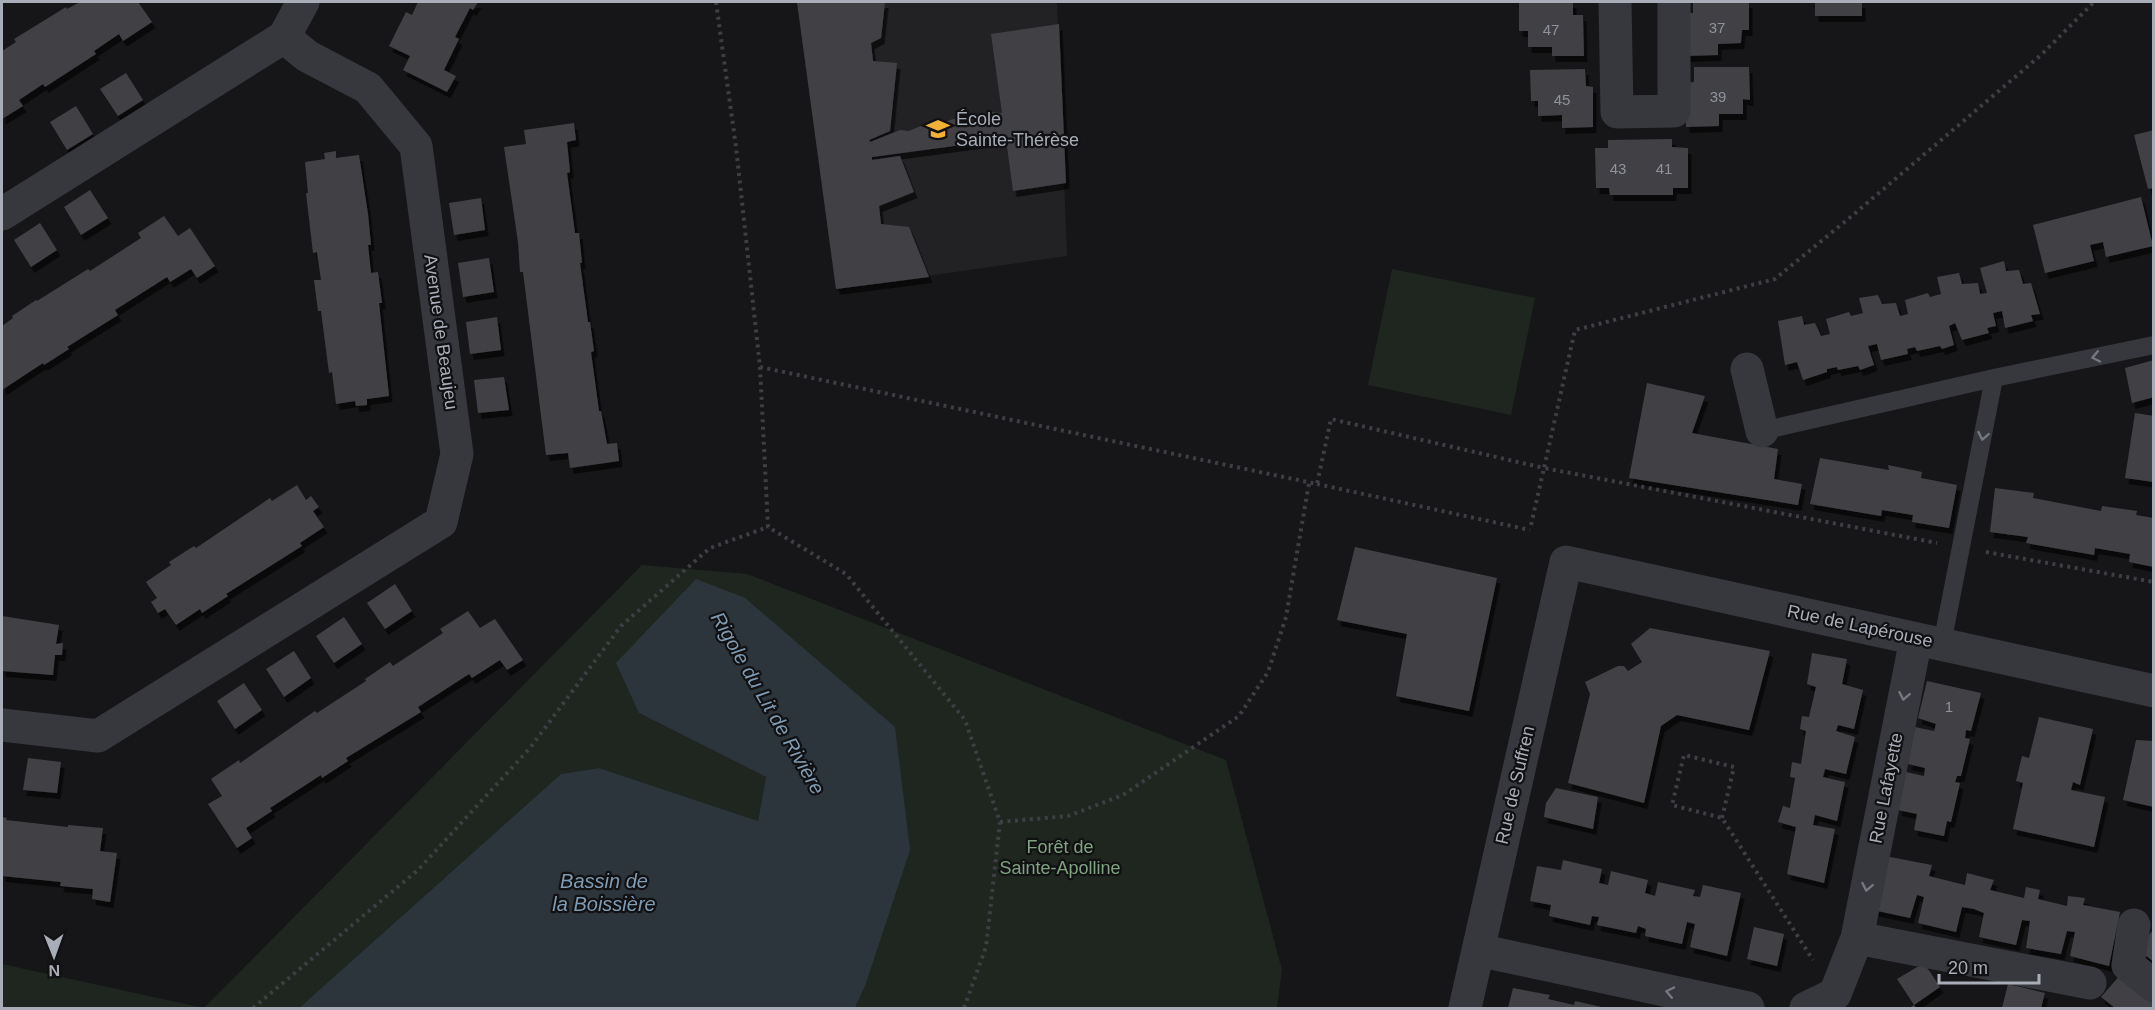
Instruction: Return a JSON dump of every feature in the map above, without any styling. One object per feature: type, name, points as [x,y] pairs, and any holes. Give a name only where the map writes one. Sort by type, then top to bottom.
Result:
[{"type":"street","points":[[2,214],[284,37],[303,2]]},
{"type":"street","points":[[1615,2],[1617,112],[1674,111],[1674,2]]},
{"type":"street","name":"Avenue de Beaujeu","points":[[2,725],[98,736],[441,522],[458,454],[416,146],[368,88],[307,56],[284,37]]},
{"type":"street","points":[[1747,369],[1762,431]]},
{"type":"street","name":"Rue de Lapérouse","points":[[1566,562],[2154,691]]},
{"type":"street","name":"Rue de Suffren","points":[[1465,1008],[1566,562]]},
{"type":"street","name":"Rue Lafayette","points":[[1835,994],[1857,938],[1929,642]]},
{"type":"street","points":[[2134,925],[2128,965],[2154,986]]},
{"type":"street","points":[[1857,938],[2090,983]]},
{"type":"street","points":[[1478,950],[1632,996],[1748,1008]]},
{"type":"street","points":[[1806,1008],[1835,994]]},
{"type":"lane","points":[[1762,431],[1994,378],[2154,345]]},
{"type":"lane","points":[[1929,642],[1961,547],[1994,378]]},
{"type":"path","points":[[716,2],[736,147],[760,367],[768,527]]},
{"type":"path","points":[[1531,525],[1575,330],[1775,279],[1853,216],[2041,55],[2094,2]]},
{"type":"path","points":[[760,367],[1530,530]]},
{"type":"path","points":[[1317,484],[1331,420],[1544,468],[2154,582]]},
{"type":"path","points":[[1000,822],[1068,816],[1124,795],[1239,716],[1268,672],[1286,617],[1309,483]]},
{"type":"path","points":[[768,527],[846,574],[965,720],[1000,822],[986,947],[964,1008]]},
{"type":"path","points":[[253,1008],[418,870],[530,748],[621,626],[710,548],[768,527]]},
{"type":"path","points":[[1722,818],[1734,767],[1684,755],[1672,805],[1722,818],[1835,994]]},
{"type":"shaded area","name":"École Sainte-Thérèse","points":[[797,2],[1057,2],[1067,256],[836,289]]},
{"type":"green space","points":[[1392,269],[1535,298],[1511,415],[1368,385]]},
{"type":"green space","name":"Forêt de Sainte-Apolline","points":[[642,565],[747,574],[1226,760],[1282,970],[1277,1008],[855,1008],[865,986],[895,727],[639,713],[766,777],[758,821],[599,768],[561,774],[299,1008],[204,1008]]},
{"type":"green space","points":[[2,964],[204,1008],[2,1008]]},
{"type":"water","name":"Bassin de la Boissière","points":[[696,579],[745,598],[895,727],[910,850],[865,986],[855,1008],[299,1008],[561,774],[599,768],[758,821],[766,777],[639,713],[616,663]]},
{"type":"building","points":[[80,2],[138,2],[152,22],[123,41],[119,34],[94,51],[96,54],[45,87],[43,84],[19,100],[23,106],[2,119],[2,51],[16,42],[14,39],[66,7],[67,9]]},
{"type":"building","points":[[418,2],[478,2],[473,10],[470,8],[455,37],[459,39],[444,70],[456,76],[447,92],[403,70],[410,56],[389,46],[406,12],[412,15]]},
{"type":"building","points":[[797,2],[885,2],[881,38],[871,43],[873,61],[897,63],[890,131],[869,140],[870,142],[900,130],[909,131],[923,125],[934,126],[953,119],[968,121],[989,112],[1002,113],[991,34],[1059,24],[1066,183],[1013,191],[1006,139],[872,157],[872,160],[900,156],[914,192],[879,206],[881,224],[909,227],[929,277],[836,289]]},
{"type":"building","points":[[1519,2],[1573,2],[1573,15],[1583,15],[1584,56],[1552,56],[1552,47],[1528,47],[1528,31],[1519,31]]},
{"type":"building","points":[[1693,2],[1749,2],[1749,30],[1742,30],[1741,43],[1718,44],[1718,55],[1685,56],[1684,13],[1693,13]]},
{"type":"building","points":[[1815,2],[1862,2],[1862,16],[1815,16]]},
{"type":"building","points":[[1694,67],[1749,67],[1750,100],[1743,99],[1743,114],[1719,114],[1719,126],[1686,127],[1685,83],[1694,82]]},
{"type":"building","points":[[1585,69],[1586,86],[1593,87],[1593,127],[1562,128],[1562,115],[1538,116],[1538,101],[1531,101],[1530,70]]},
{"type":"building","points":[[126,73],[143,100],[118,116],[100,89]]},
{"type":"building","points":[[76,106],[93,134],[67,150],[50,122]]},
{"type":"building","points":[[574,123],[576,140],[567,142],[570,172],[567,173],[575,233],[579,233],[582,263],[580,263],[594,351],[591,352],[599,411],[601,411],[607,444],[617,443],[619,461],[570,468],[568,453],[546,455],[523,272],[520,272],[518,242],[504,147],[526,144],[524,130]]},
{"type":"building","points":[[2154,130],[2154,188],[2148,189],[2134,135]]},
{"type":"building","points":[[1672,139],[1672,147],[1688,148],[1688,188],[1673,188],[1673,195],[1610,195],[1609,188],[1596,188],[1595,148],[1608,148],[1608,140]]},
{"type":"building","points":[[336,151],[336,158],[359,155],[368,214],[371,273],[378,272],[382,303],[379,303],[389,396],[367,399],[367,405],[356,406],[355,401],[336,404],[314,280],[321,280],[317,252],[313,253],[305,162],[325,159],[324,153]]},
{"type":"building","points":[[90,190],[108,218],[81,235],[64,207]]},
{"type":"building","points":[[2141,197],[2153,246],[2106,257],[2103,242],[2090,245],[2094,261],[2045,273],[2033,225]]},
{"type":"building","points":[[481,198],[485,230],[454,235],[449,203]]},
{"type":"building","points":[[164,216],[178,236],[190,228],[215,266],[197,278],[191,269],[170,282],[167,277],[115,310],[118,315],[67,347],[69,349],[2,390],[2,326],[13,318],[12,316],[36,300],[88,269],[90,271],[141,238],[138,233]]},
{"type":"building","points":[[40,223],[57,250],[31,267],[14,240]]},
{"type":"building","points":[[489,258],[494,292],[463,297],[458,263]]},
{"type":"building","points":[[2004,261],[2006,271],[2019,270],[2023,284],[2031,283],[2040,314],[2031,315],[2033,321],[2005,328],[2002,311],[1993,313],[1996,326],[1987,328],[1989,333],[1962,340],[1955,323],[1949,326],[1954,345],[1942,349],[1940,346],[1917,351],[1915,347],[1907,349],[1908,354],[1881,360],[1877,344],[1868,346],[1874,365],[1860,370],[1858,366],[1838,370],[1837,367],[1803,380],[1797,362],[1785,365],[1778,321],[1802,316],[1804,325],[1815,323],[1821,336],[1830,334],[1826,319],[1849,312],[1851,316],[1863,313],[1859,298],[1878,295],[1882,304],[1896,303],[1900,316],[1908,314],[1905,300],[1928,293],[1930,297],[1941,294],[1937,277],[1959,273],[1962,284],[1978,283],[1980,294],[1987,293],[1980,268]]},
{"type":"building","points":[[497,317],[501,350],[470,354],[466,322]]},
{"type":"building","points":[[2154,360],[2154,397],[2132,403],[2125,368]]},
{"type":"building","points":[[504,377],[509,410],[478,413],[474,380]]},
{"type":"building","points":[[1647,383],[1705,396],[1692,433],[1778,449],[1774,479],[1802,484],[1798,505],[1629,478]]},
{"type":"building","points":[[2135,413],[2154,416],[2154,482],[2125,478]]},
{"type":"building","points":[[1820,458],[1889,470],[1888,465],[1922,472],[1921,478],[1957,485],[1949,528],[1912,522],[1913,515],[1882,510],[1881,516],[1810,504]]},
{"type":"building","points":[[297,485],[306,500],[311,496],[319,507],[313,511],[324,527],[300,543],[302,546],[226,594],[228,596],[202,613],[200,609],[176,625],[165,609],[158,613],[151,602],[157,598],[146,582],[171,565],[169,562],[194,546],[196,548],[270,498],[272,501]]},
{"type":"building","points":[[1995,488],[2034,493],[2033,498],[2101,511],[2102,506],[2137,511],[2136,515],[2154,518],[2154,567],[2129,562],[2130,554],[2095,548],[2094,555],[2026,543],[2028,537],[1990,532]]},
{"type":"building","points":[[1355,547],[1497,578],[1469,711],[1396,696],[1407,634],[1337,620]]},
{"type":"building","points":[[395,584],[412,611],[385,629],[367,603]]},
{"type":"building","points":[[468,611],[480,628],[495,619],[523,660],[507,670],[500,660],[472,678],[469,674],[418,707],[421,712],[346,758],[348,761],[322,778],[321,775],[270,808],[272,811],[246,828],[252,838],[237,848],[208,804],[222,796],[211,779],[239,760],[240,763],[315,711],[317,713],[366,681],[365,679],[390,662],[393,666],[443,633],[440,629]]},
{"type":"building","points":[[2,616],[59,625],[56,644],[63,643],[62,655],[55,655],[53,675],[2,671]]},
{"type":"building","points":[[344,617],[362,644],[334,663],[316,636]]},
{"type":"building","points":[[1650,628],[1770,651],[1749,730],[1677,715],[1661,726],[1644,803],[1568,783],[1590,694],[1585,682],[1618,666],[1624,666],[1628,671],[1642,662],[1631,644]]},
{"type":"building","points":[[294,651],[311,678],[284,697],[266,669]]},
{"type":"building","points":[[1812,653],[1847,659],[1842,684],[1863,690],[1854,729],[1838,725],[1836,731],[1855,737],[1846,774],[1825,769],[1823,777],[1845,782],[1837,821],[1815,815],[1813,825],[1835,829],[1824,883],[1787,874],[1796,827],[1778,822],[1783,806],[1790,808],[1795,778],[1790,777],[1792,762],[1801,764],[1806,731],[1800,729],[1802,716],[1809,717],[1816,687],[1807,684]]},
{"type":"building","points":[[1927,681],[1981,693],[1971,731],[1966,730],[1965,738],[1970,739],[1961,776],[1957,776],[1955,782],[1960,783],[1951,822],[1947,821],[1944,836],[1914,830],[1917,814],[1898,810],[1906,772],[1924,776],[1925,768],[1908,764],[1915,727],[1934,731],[1936,724],[1918,718]]},
{"type":"building","points":[[244,683],[262,710],[235,729],[217,701]]},
{"type":"building","points":[[2039,717],[2093,729],[2080,785],[2073,782],[2071,790],[2105,797],[2094,847],[2013,829],[2023,783],[2016,781],[2022,756],[2029,758]]},
{"type":"building","points":[[2136,740],[2154,741],[2154,807],[2123,800]]},
{"type":"building","points":[[28,758],[61,762],[57,793],[23,790]]},
{"type":"building","points":[[1556,788],[1598,797],[1593,829],[1544,817],[1546,803]]},
{"type":"building","points":[[2,817],[7,818],[6,820],[68,827],[68,825],[103,828],[100,851],[117,853],[110,902],[92,899],[93,889],[60,886],[61,882],[2,876]]},
{"type":"building","points":[[1885,856],[1932,865],[1929,876],[1965,885],[1967,873],[1994,880],[1990,890],[2024,898],[2026,887],[2040,890],[2038,899],[2067,906],[2068,896],[2085,898],[2083,905],[2120,912],[2109,966],[2070,956],[2075,932],[2067,931],[2061,954],[2026,948],[2030,921],[2022,920],[2016,945],[1979,937],[1984,913],[1974,909],[1962,907],[1956,932],[1918,923],[1924,897],[1917,895],[1910,918],[1873,910]]},
{"type":"building","points":[[1563,860],[1602,869],[1599,883],[1608,885],[1611,871],[1648,880],[1645,893],[1655,896],[1658,882],[1695,890],[1693,896],[1700,897],[1703,885],[1741,893],[1727,956],[1690,947],[1695,924],[1687,922],[1682,944],[1645,936],[1646,929],[1638,926],[1636,933],[1597,925],[1599,917],[1592,916],[1590,925],[1549,916],[1551,905],[1530,901],[1537,866],[1561,870]]},
{"type":"building","points":[[1754,927],[1784,934],[1777,966],[1747,959]]},
{"type":"building","points":[[2154,929],[2154,962],[2137,949]]},
{"type":"building","points":[[1924,963],[1940,987],[1914,1005],[1897,979]]},
{"type":"building","points":[[2122,973],[2154,999],[2154,1005],[2150,1008],[2115,1008],[2101,997]]},
{"type":"building","points":[[2008,984],[2045,993],[2041,1008],[2002,1008]]},
{"type":"building","points":[[1513,988],[1550,995],[1548,999],[1574,1005],[1575,1001],[1606,1008],[1508,1008]]},
{"type":"place","name":"École Sainte-Thérèse","points":[[938,129]]},
{"type":"water label","name":"Rigole du Lit de Rivière","points":[[768,703]]}]
